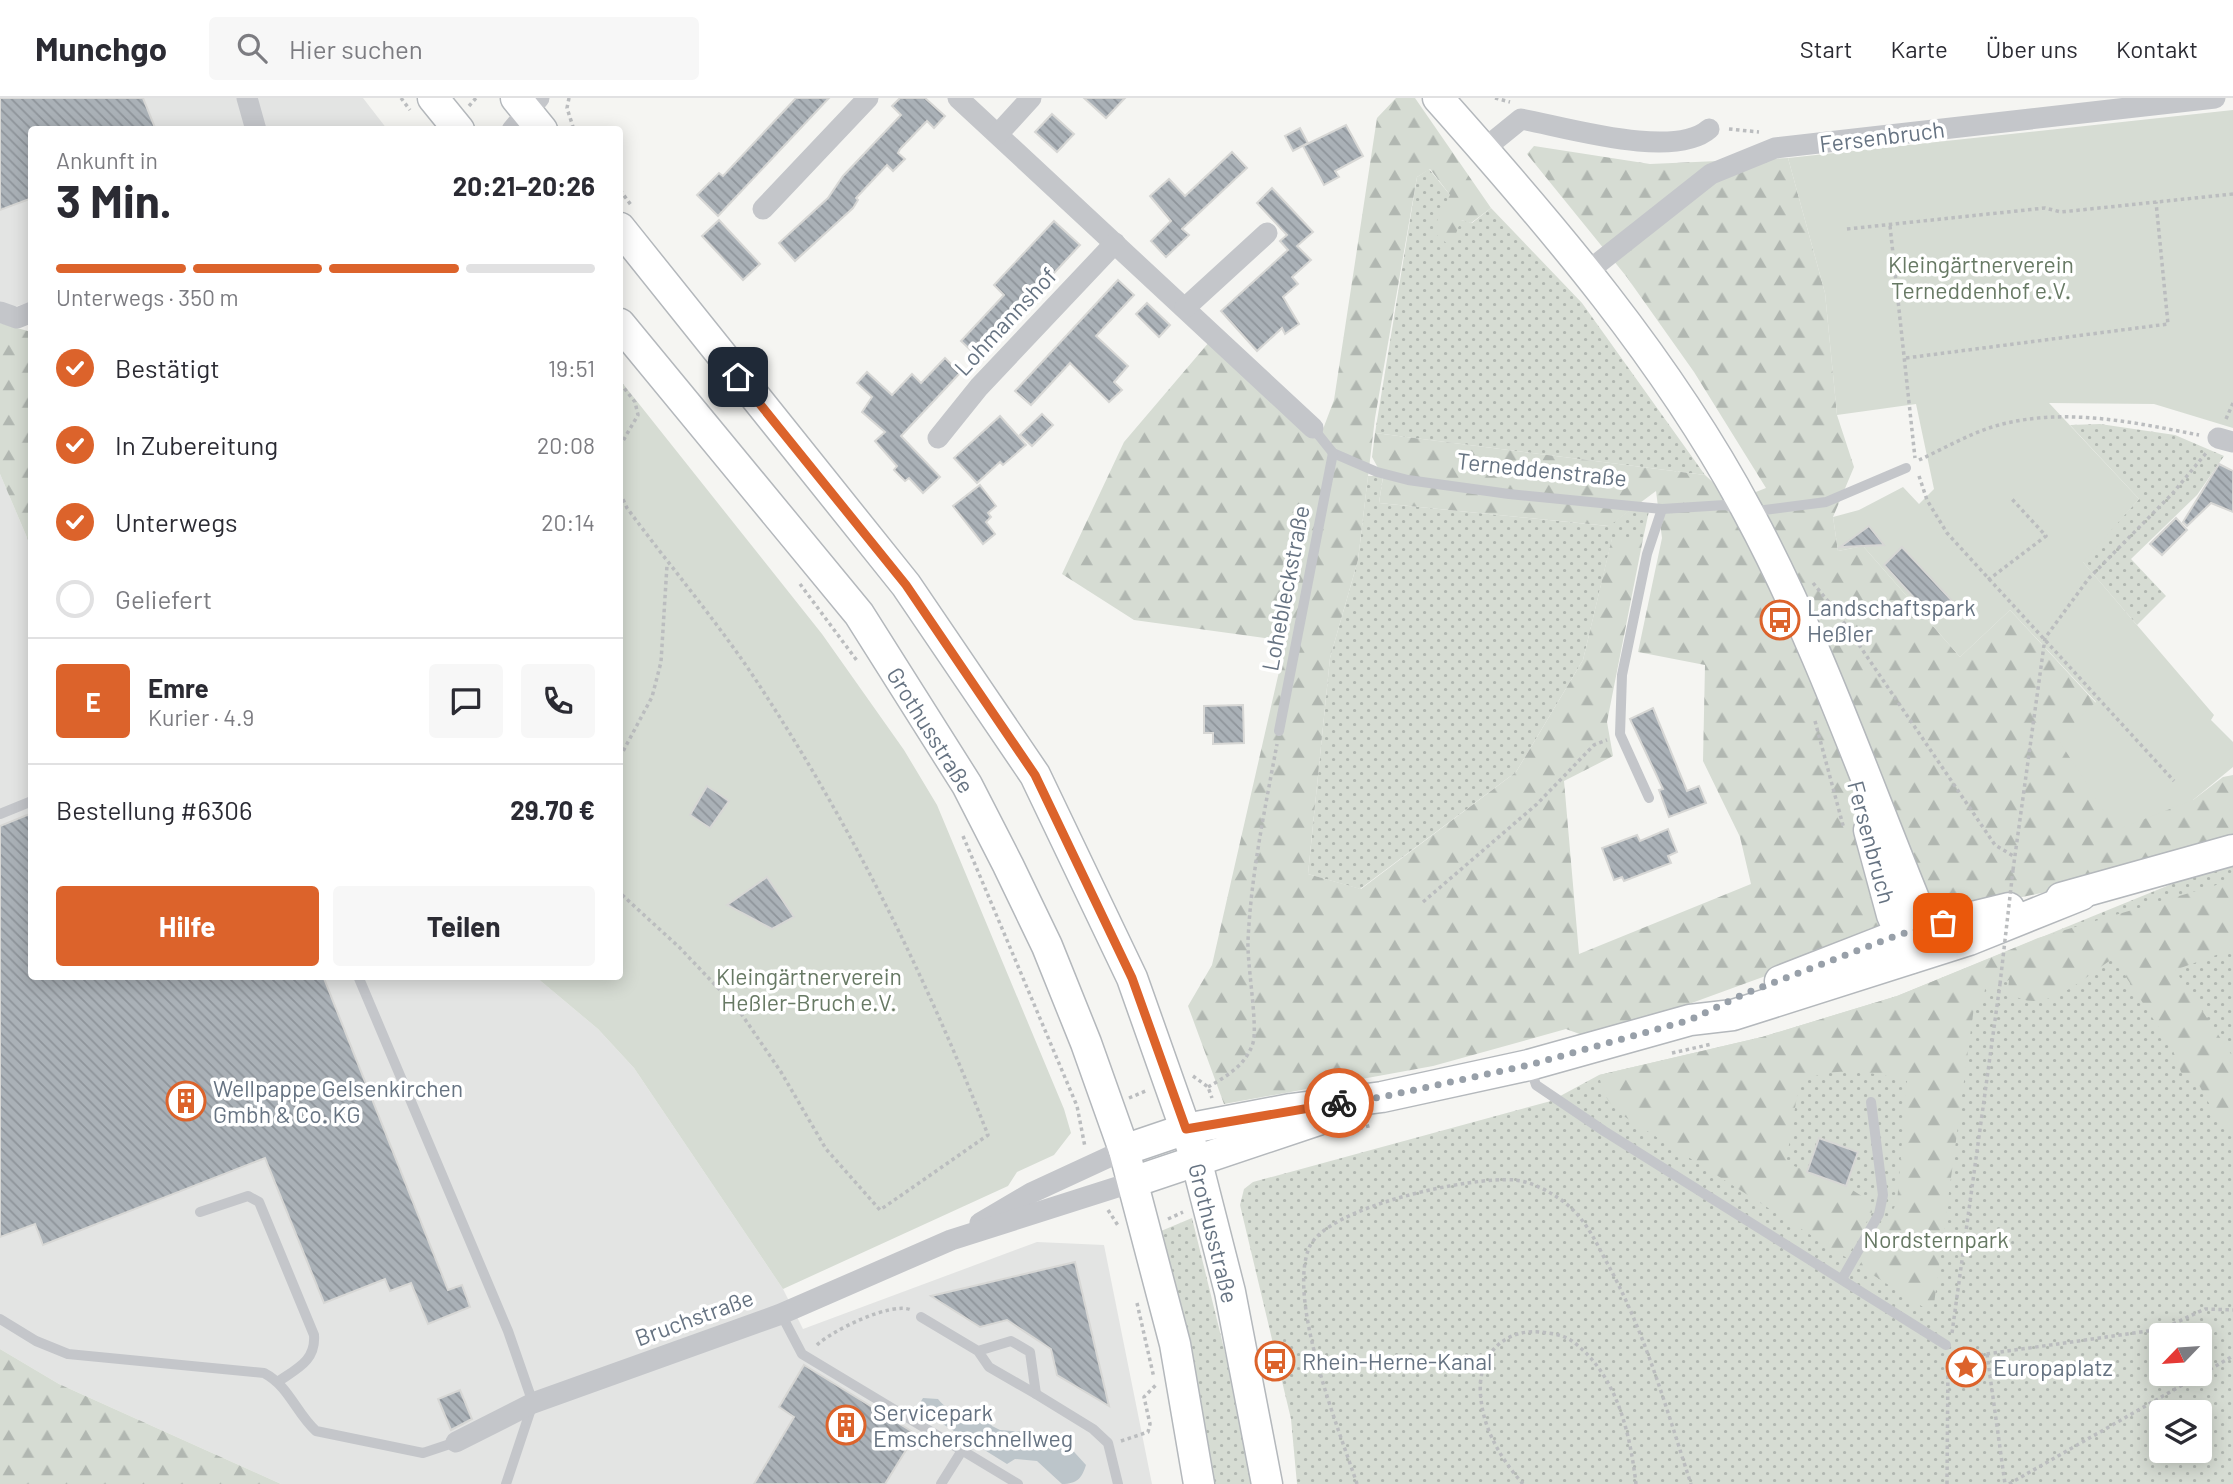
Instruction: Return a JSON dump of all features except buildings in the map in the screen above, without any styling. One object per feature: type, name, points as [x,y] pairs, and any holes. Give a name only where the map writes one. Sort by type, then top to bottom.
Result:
[{"type":"main road","points":[[433,98],[463,118]]},
{"type":"main road","name":"Fersenbruch","points":[[1438,98],[1587,272],[1673,389],[1749,512],[1798,613],[1826,715],[1910,940]]},
{"type":"main road","name":"Grothusstraße","points":[[623,232],[906,585],[1035,775],[1132,978],[1186,1129],[1238,1330],[1267,1484]]},
{"type":"main road","name":"Grothusstraße","points":[[623,328],[859,614],[967,786],[1046,946],[1086,1044],[1124,1150],[1175,1344],[1199,1484]]},
{"type":"main road","points":[[1124,1150],[1186,1129],[1291,1109],[1382,1097],[1529,1065],[1690,1020],[1744,994],[1910,940],[1969,940],[2081,895],[2233,850]]},
{"type":"main road","points":[[1133,1182],[1382,1097]]},
{"type":"street","points":[[247,98],[255,126]]},
{"type":"street","points":[[763,209],[868,98]]},
{"type":"street","points":[[958,98],[1313,428]]},
{"type":"street","points":[[998,134],[1031,98]]},
{"type":"street","name":"Fersenbruch","points":[[1587,272],[1711,174],[1775,148],[2072,106],[2215,98]]},
{"type":"street","points":[[1484,149],[1521,119],[1662,143],[1699,137],[1709,129]]},
{"type":"street","points":[[1185,309],[1266,233]]},
{"type":"street","name":"Lohmannshof","points":[[938,438],[979,387],[1115,243]]},
{"type":"street","points":[[0,312],[17,317],[28,313]]},
{"type":"street","name":"Bruchstraße","points":[[951,1240],[1031,1193],[1124,1150]]},
{"type":"street","name":"Bruchstraße","points":[[456,1442],[533,1403],[780,1314],[951,1240],[1133,1182]]},
{"type":"lane","points":[[1313,428],[1333,453]]},
{"type":"lane","name":"Terneddenstraße","points":[[1333,453],[1377,472],[1408,480],[1509,494],[1662,509],[1726,505],[1749,512],[1826,502],[1911,464]]},
{"type":"lane","name":"Lohebleckstraße","points":[[1279,731],[1333,453]]},
{"type":"lane","points":[[1649,798],[1620,734],[1622,675],[1647,554],[1662,509]]},
{"type":"lane","points":[[0,814],[28,803]]},
{"type":"lane","points":[[360,980],[503,1320],[533,1403],[506,1484]]},
{"type":"lane","points":[[1529,1065],[1536,1085],[1604,1131],[1946,1345]]},
{"type":"lane","points":[[1842,1279],[1879,1214],[1883,1195],[1871,1102]]},
{"type":"lane","points":[[200,1212],[248,1196],[259,1202],[314,1335],[315,1349],[308,1360],[279,1381]]},
{"type":"lane","points":[[780,1314],[802,1354],[1018,1484]]},
{"type":"lane","points":[[921,1317],[978,1351],[989,1367],[1093,1429],[1108,1443],[1118,1484]]},
{"type":"lane","points":[[0,1319],[36,1341],[68,1354],[264,1373],[279,1381],[305,1421],[316,1431],[423,1453],[456,1442]]},
{"type":"lane","points":[[978,1351],[1011,1341],[1030,1352],[1036,1394]]},
{"type":"lane","points":[[941,1484],[963,1450]]},
{"type":"path","points":[[463,118],[476,98]]},
{"type":"path","points":[[569,98],[566,108],[573,126]]},
{"type":"path","points":[[1847,229],[2045,208],[2061,212],[2233,194]]},
{"type":"path","points":[[1906,358],[2168,324],[2157,202]]},
{"type":"path","points":[[1890,226],[1913,422],[1911,464],[1927,500],[1947,533],[1988,580],[2045,638],[2174,781]]},
{"type":"path","points":[[623,387],[635,402],[638,415],[623,441]]},
{"type":"path","points":[[1947,1484],[1946,1345],[1954,1328],[2045,638],[2089,578],[2226,440],[2233,403]]},
{"type":"path","points":[[1911,464],[1993,427],[2045,417],[2112,418],[2226,440]]},
{"type":"path","points":[[1905,424],[1913,422]]},
{"type":"path","points":[[1988,580],[2046,536],[2011,498]]},
{"type":"path","points":[[623,499],[667,563],[762,688],[835,808],[897,923],[953,1044],[988,1135],[880,1210],[826,1149],[781,1072],[738,1009],[680,948],[623,896]]},
{"type":"path","points":[[623,751],[652,697],[661,662],[667,563]]},
{"type":"path","points":[[1806,575],[1836,611],[1994,845],[2015,857]]},
{"type":"path","points":[[796,579],[861,666]]},
{"type":"path","points":[[1826,715],[1845,830]]},
{"type":"path","points":[[1208,1087],[1228,1075],[1247,1058],[1254,1039],[1248,945],[1251,893],[1279,731]]},
{"type":"path","points":[[1423,902],[1537,804],[1594,745],[1620,734]]},
{"type":"path","points":[[963,835],[1077,1106],[1087,1154]]},
{"type":"path","points":[[1357,1484],[1322,1377],[1308,1321],[1305,1268],[1310,1246],[1323,1229],[1339,1218],[1367,1207],[1438,1189],[1488,1180],[1517,1180],[1547,1191],[1570,1207],[1587,1226],[1641,1332],[1691,1484]]},
{"type":"path","points":[[1159,1223],[1190,1209]]},
{"type":"path","points":[[811,1360],[817,1343],[891,1308],[906,1307],[921,1317]]},
{"type":"path","points":[[1948,1360],[2162,1329],[2205,1309],[2233,1310]]},
{"type":"path","points":[[1523,1484],[1492,1437],[1480,1396],[1488,1359],[1497,1344],[1527,1330],[1571,1340],[1601,1374],[1626,1422],[1636,1484]]},
{"type":"path","points":[[1987,1354],[2007,1484],[2233,1356]]},
{"type":"path","points":[[1127,1440],[1148,1433],[1150,1424],[1144,1397],[1156,1386]]},
{"type":"shaded area","points":[[0,98],[363,98],[385,126],[28,126],[28,303],[0,311]]},
{"type":"shaded area","points":[[0,474],[28,540],[28,980],[540,980],[598,1029],[634,1068],[783,1289],[803,1329],[1037,1242],[1104,1245],[1152,1484],[281,1484],[59,1384],[0,1349]]},
{"type":"shaded area","points":[[923,1398],[938,1399],[953,1410],[981,1409],[992,1426],[1000,1430],[1047,1434],[1065,1442],[1086,1465],[1083,1473],[1075,1481],[1062,1484],[1037,1461],[1015,1459],[1007,1464],[917,1408]]},
{"type":"green space","points":[[1396,98],[1415,98],[1491,208],[1471,223],[1461,220],[1451,247],[1432,231],[1450,195],[1430,169],[1417,177],[1375,418],[1358,560],[1330,658],[1308,874],[1361,889],[1516,772],[1583,660],[1612,538],[1643,539],[1607,722],[1613,756],[1564,781],[1579,954],[1751,884],[1740,837],[1703,761],[1705,665],[1638,652],[1662,538],[1656,491],[1609,526],[1379,503],[1383,477],[1372,457],[1375,433],[1705,475],[1733,501],[1766,488],[1694,372],[1626,276],[1527,154],[1534,146],[1650,164],[1788,158],[1825,293],[1837,415],[1854,467],[1833,517],[1838,551],[1863,546],[1960,657],[2010,610],[2096,703],[2193,800],[2223,777],[2233,775],[2233,839],[2074,886],[1966,909],[1870,938],[1593,1039],[1566,1029],[1433,1066],[1224,1104],[1188,1006],[1212,965],[1286,641],[1134,620],[1062,574],[1124,442],[1210,341],[1320,437],[1334,400],[1377,118]]},
{"type":"green space","name":"Kleingärtnerverein Terneddenhof e.V.","points":[[2233,110],[2233,428],[2154,404],[2049,403],[2139,499],[2083,562],[2214,715],[2211,720],[2233,742],[2233,767],[2193,800],[2116,830],[2058,739],[2096,702],[2010,610],[1960,657],[1863,546],[1838,551],[1833,517],[1859,510],[1903,487],[1919,504],[1934,489],[1916,404],[1837,415],[1825,293],[1788,158]]},
{"type":"green space","points":[[1429,169],[1450,195],[1461,220],[1472,223],[1491,208],[1582,303],[1705,475],[1375,433],[1417,177]]},
{"type":"green space","points":[[0,323],[28,331],[28,540],[0,474]]},
{"type":"green space","name":"Kleingärtnerverein Heßler-Bruch e.V.","points":[[623,384],[822,634],[904,750],[937,805],[1064,1109],[1071,1133],[1054,1155],[1017,1172],[1008,1186],[783,1289],[634,1068],[598,1029],[540,980],[623,980]]},
{"type":"green space","points":[[2100,424],[2175,435],[2224,456],[2197,495],[2131,559],[2166,596],[2137,625],[2082,561],[2139,499],[2070,425]]},
{"type":"green space","points":[[1368,476],[1383,476],[1379,503],[1608,526],[1630,510],[1649,511],[1643,539],[1612,539],[1583,660],[1516,772],[1360,889],[1308,874],[1330,658],[1358,560]]},
{"type":"green space","name":"Nordsternpark","points":[[2233,859],[2233,1484],[1297,1484],[1291,1419],[1240,1205],[1244,1189],[1253,1182],[1551,1101],[1599,1075],[1762,1037],[1897,996]]},
{"type":"green space","points":[[2233,880],[2233,949],[2175,970],[2233,1057],[2233,1130],[2219,1122],[2199,1085],[2186,1079],[2181,1072],[2172,1048],[2117,963],[2111,960],[2074,986],[2048,999],[2021,999],[2008,992],[2009,980],[1985,989],[1983,1003],[1974,1007],[1934,1304],[1926,1309],[1859,1266],[1897,1203],[1907,1081],[1866,1073],[1837,1072],[1811,1078],[1799,1084],[1786,1163],[1846,1186],[1868,1200],[1872,1212],[1847,1258],[1622,1115],[1602,1088],[1599,1075],[1762,1037],[1897,996],[2038,938]]},
{"type":"green space","points":[[1192,1218],[1245,1434],[1254,1484],[1212,1484],[1187,1341],[1161,1231]]},
{"type":"green space","points":[[0,1349],[59,1384],[281,1484],[0,1484]]},
{"type":"way so far","points":[[1339,1103],[1382,1097],[1529,1065],[1690,1020],[1744,994],[1898,935],[1943,923]]},
{"type":"place","name":"Landschaftspark Heßler","points":[[1780,620]]},
{"type":"place","name":"Wellpappe Gelsenkirchen Gmbh & Co. KG","points":[[186,1101]]},
{"type":"place","name":"Rhein-Herne-Kanal","points":[[1275,1361]]},
{"type":"place","name":"Europaplatz","points":[[1966,1367]]},
{"type":"place","name":"Servicepark Emscherschnellweg","points":[[846,1425]]},
{"type":"route","points":[[738,377],[906,585],[1035,775],[1132,978],[1186,1129],[1291,1109],[1339,1103]]}]
